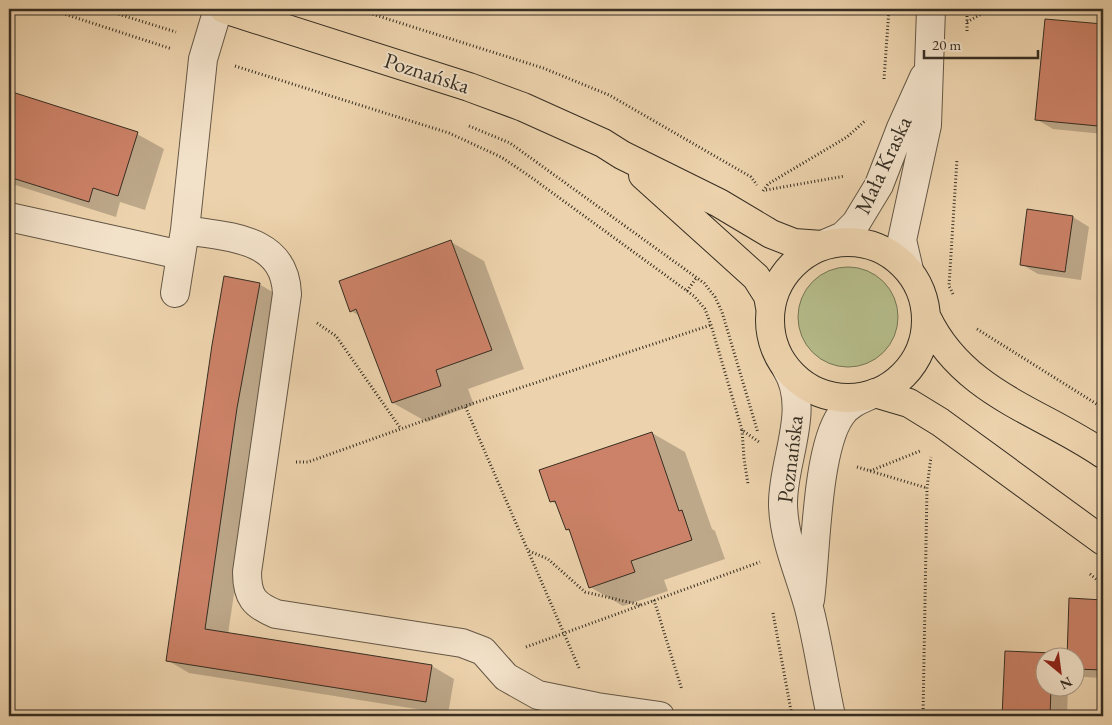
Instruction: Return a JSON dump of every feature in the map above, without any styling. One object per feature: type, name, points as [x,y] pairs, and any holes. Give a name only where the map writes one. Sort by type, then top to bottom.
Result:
[{"type":"main road","name":"Poznańska","points":[[229,10],[469,87],[582,132],[622,156],[719,203],[786,241],[810,246],[822,245]]},
{"type":"main road","name":"Poznańska","points":[[622,156],[756,277],[768,296],[770,307]]},
{"type":"main road","points":[[846,241],[868,243],[892,254],[909,270],[923,297],[927,318],[923,343],[910,368],[899,379],[876,393],[847,398],[834,397],[809,388],[786,368],[776,352],[771,335],[770,307],[778,284],[796,260],[822,245],[846,241]]},
{"type":"main road","points":[[927,318],[946,349],[972,376],[993,391],[1103,454]]},
{"type":"main road","points":[[876,393],[908,403],[936,434],[1103,541]]},
{"type":"street","name":"Mała Kraska","points":[[909,270],[902,240],[928,125],[931,9]]},
{"type":"street","points":[[174,293],[183,242],[206,50],[229,10]]},
{"type":"street","name":"Mała Kraska","points":[[822,245],[843,236],[858,218],[878,185],[900,128],[928,69]]},
{"type":"street","points":[[9,217],[183,242],[236,238],[268,251],[280,262],[287,277],[286,303],[247,572],[247,586],[259,607],[276,614],[462,643],[483,651],[506,677],[538,695],[597,708],[660,716]]},
{"type":"street","name":"Poznańska","points":[[786,368],[794,386],[796,405],[783,491],[783,517],[809,608],[830,716]]},
{"type":"street","name":"Poznańska","points":[[809,608],[817,521],[830,441],[837,422],[846,408],[854,402],[876,393]]},
{"type":"path","points":[[48,9],[206,50]]},
{"type":"path","points":[[102,9],[206,50],[245,68],[449,133],[501,157],[694,296],[705,309],[711,325],[742,430],[755,442],[761,443],[722,312],[715,297],[704,283],[510,143],[462,123]]},
{"type":"path","points":[[884,83],[889,9]]},
{"type":"path","points":[[763,191],[768,184],[847,137],[869,117]]},
{"type":"path","points":[[949,286],[956,300]]},
{"type":"path","points":[[286,303],[336,336],[401,429]]},
{"type":"path","points":[[263,458],[308,462],[465,406],[711,325]]},
{"type":"path","points":[[974,327],[1103,408]]},
{"type":"path","points":[[465,406],[597,708]]},
{"type":"path","points":[[923,716],[927,488],[936,434]]},
{"type":"path","points":[[927,488],[870,471],[936,434]]},
{"type":"path","points":[[529,551],[548,559],[585,592],[641,605]]},
{"type":"path","points":[[523,648],[763,561]]},
{"type":"path","points":[[654,600],[684,698]]},
{"type":"green space","points":[[848,267],[867,270],[884,281],[895,298],[898,317],[895,336],[884,353],[867,364],[848,367],[829,364],[812,353],[801,336],[798,317],[801,298],[812,281],[829,270]]},
{"type":"building","points":[[1045,19],[1103,24],[1103,67],[1098,126],[1035,120]]},
{"type":"building","points":[[9,91],[138,132],[118,196],[93,188],[89,202],[9,177]]},
{"type":"building","points":[[1027,209],[1073,216],[1065,272],[1020,265]]},
{"type":"building","points":[[451,240],[492,350],[436,370],[441,386],[392,403],[356,309],[350,312],[339,281]]},
{"type":"building","points":[[224,276],[260,283],[237,408],[205,629],[432,665],[426,702],[166,661],[212,345]]},
{"type":"building","points":[[652,432],[679,511],[682,510],[692,540],[631,561],[635,572],[589,588],[569,529],[566,530],[555,501],[550,502],[539,470]]},
{"type":"building","points":[[1069,598],[1103,600],[1103,670],[1084,669],[1084,648],[1067,648]]},
{"type":"building","points":[[1005,651],[1034,652],[1034,698],[1051,698],[1050,716],[1002,716]]}]
